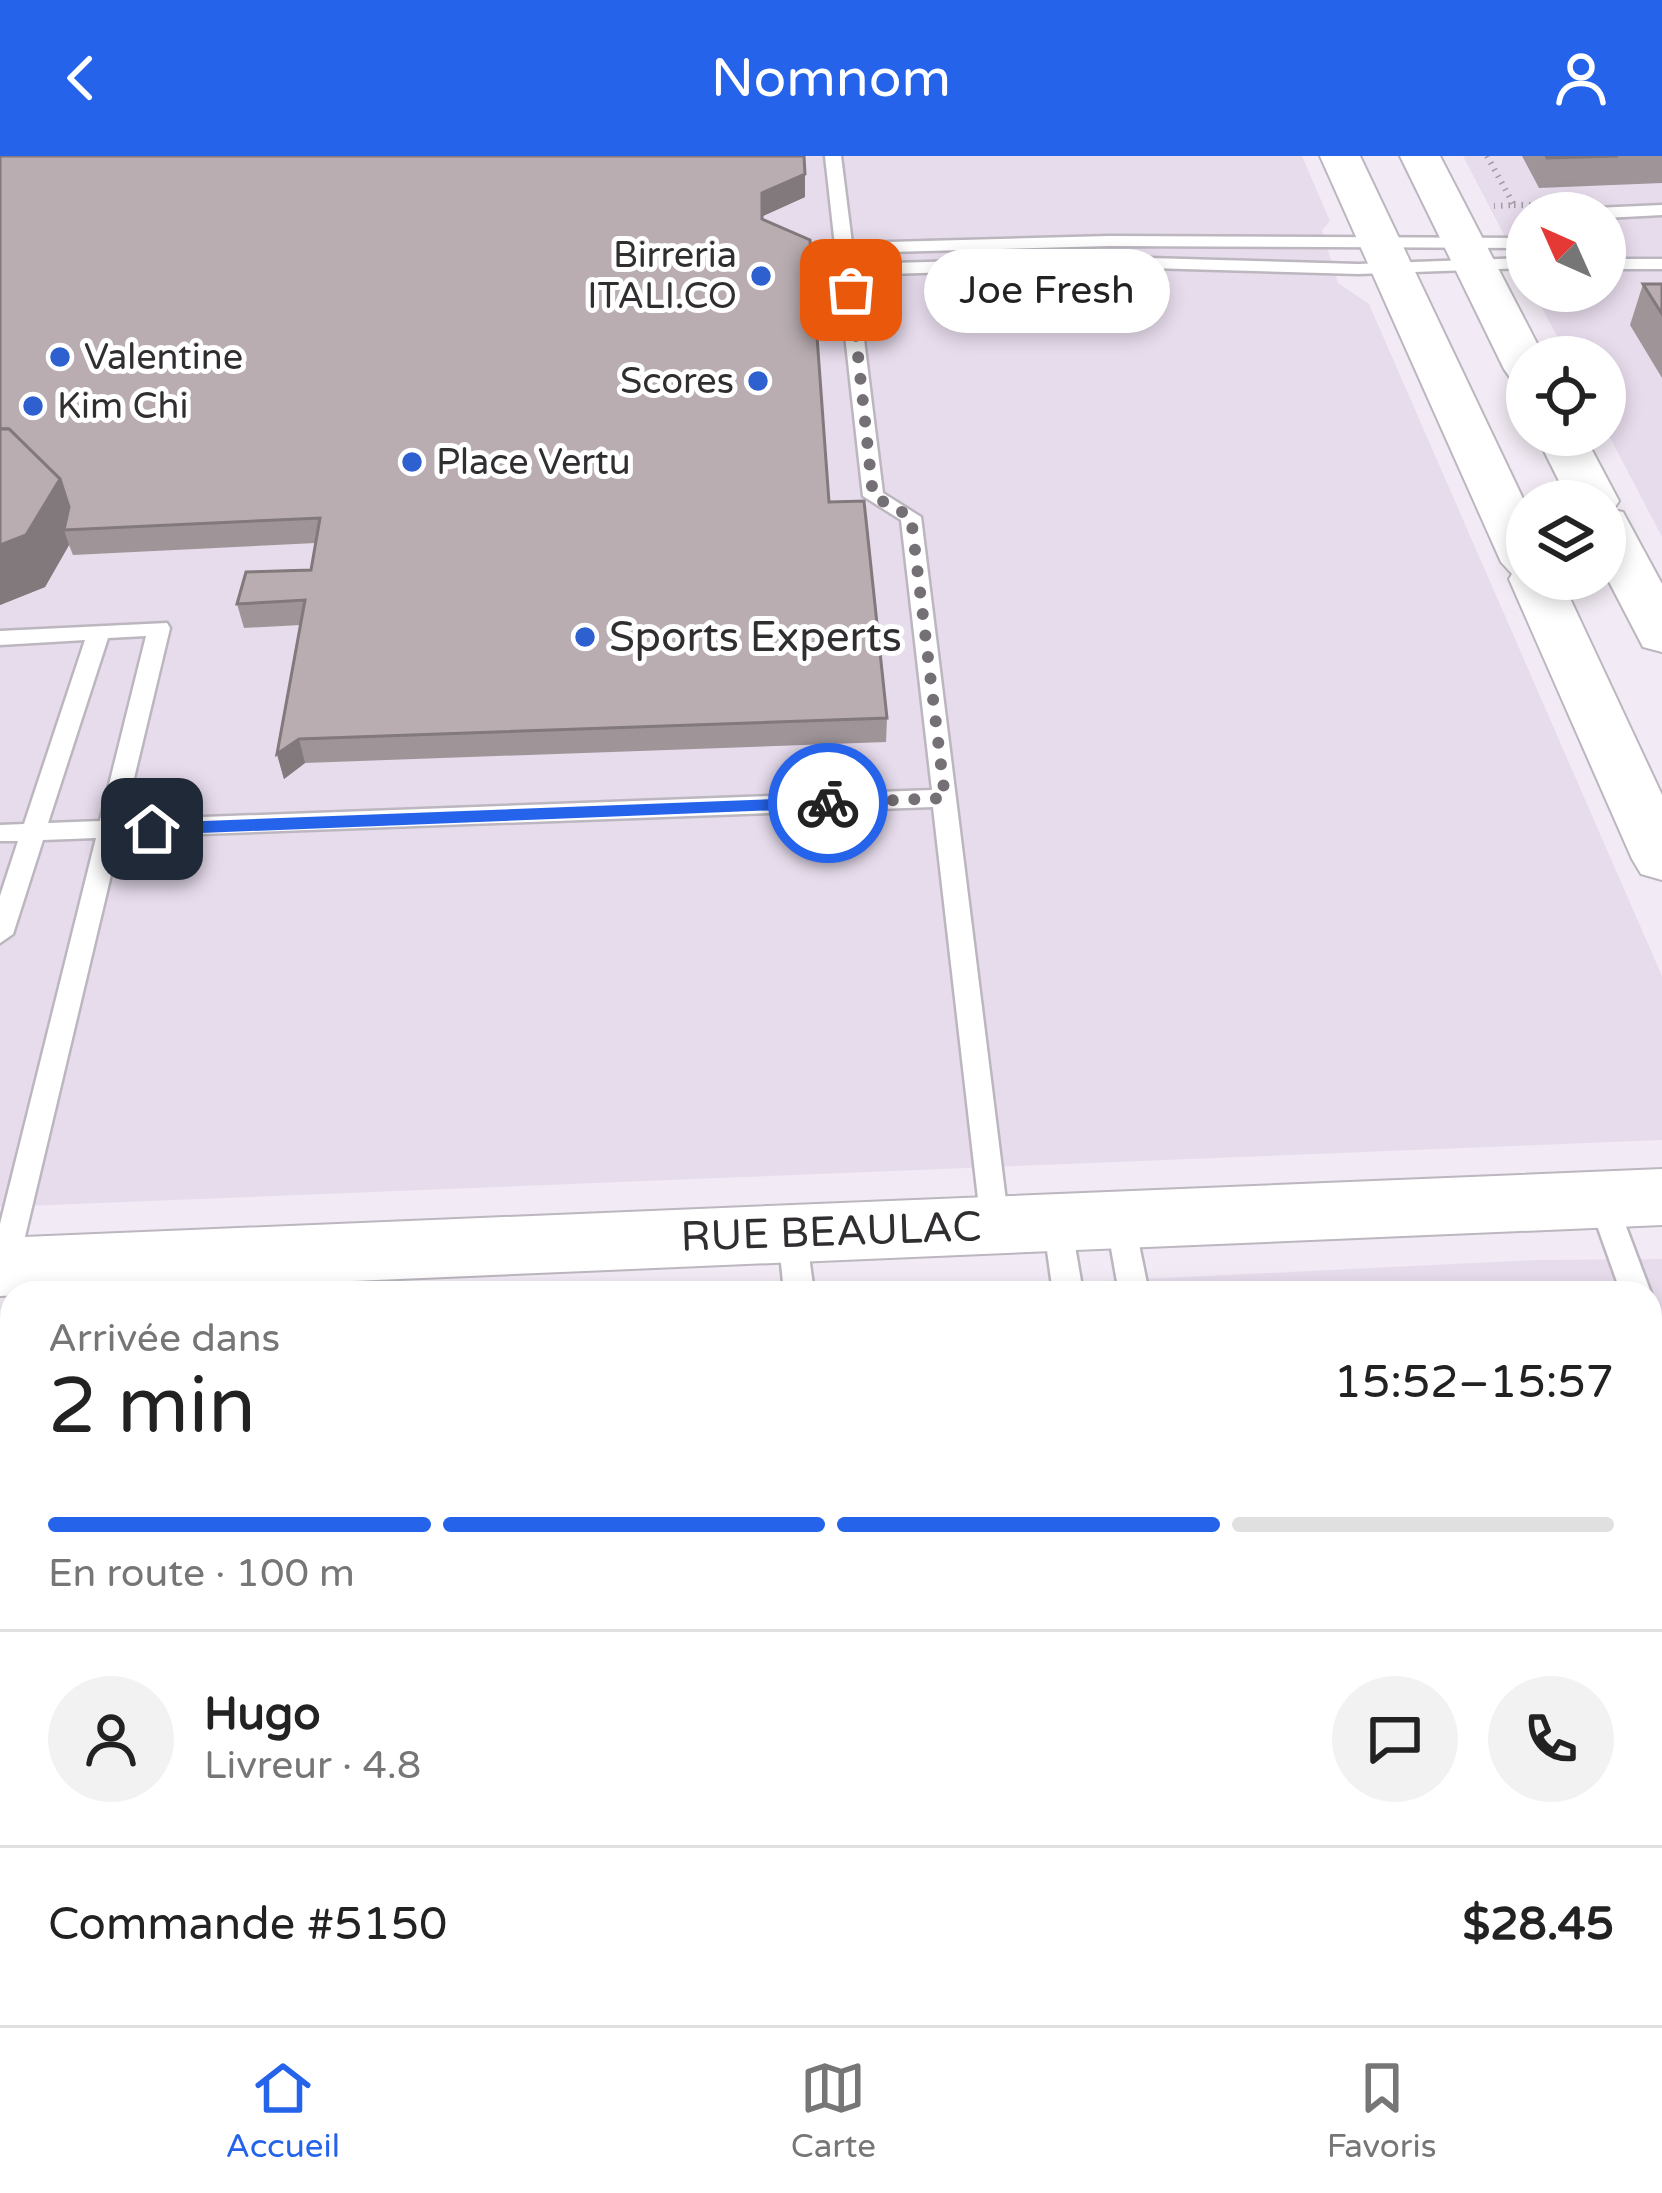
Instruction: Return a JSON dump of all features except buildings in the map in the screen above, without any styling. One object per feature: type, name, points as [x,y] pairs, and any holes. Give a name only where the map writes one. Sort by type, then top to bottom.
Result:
[{"type":"main road","points":[[1340,156],[1506,516]]},
{"type":"main road","points":[[1420,156],[1471,237],[1513,336]]},
{"type":"main road","points":[[1626,564],[1662,635]]},
{"type":"main road","points":[[1545,600],[1662,859]]},
{"type":"main road","name":"RUE BEAULAC","points":[[2,1266],[796,1263],[1057,1222],[1632,1199]]},
{"type":"lane","points":[[833,156],[873,496],[911,517],[945,798],[1057,1222],[1066,1281]]},
{"type":"lane","points":[[1626,212],[1662,211]]},
{"type":"lane","points":[[848,259],[1114,262],[1386,254],[1471,237],[1506,241]]},
{"type":"lane","points":[[848,259],[1109,241],[1386,254],[1471,237],[1506,253]]},
{"type":"lane","points":[[1626,264],[1662,264]]},
{"type":"lane","points":[[0,638],[160,628],[2,1266]]},
{"type":"lane","points":[[0,934],[99,632]]},
{"type":"lane","points":[[0,833],[945,798]]},
{"type":"lane","points":[[1632,1199],[1635,1281]]},
{"type":"lane","points":[[1057,1222],[1121,1281]]},
{"type":"path","points":[[1487,156],[1507,192]]},
{"type":"path","points":[[1471,237],[1506,211]]},
{"type":"shaded area","points":[[0,156],[1302,156],[1330,221],[1322,230],[1338,283],[1369,304],[1662,976],[1662,1140],[0,1207]]},
{"type":"shaded area","points":[[1463,156],[1662,156],[1662,537],[1620,456],[1626,456],[1626,336],[1557,336],[1544,312],[1626,312],[1626,192],[1506,192],[1506,239]]},
{"type":"shaded area","points":[[1662,1259],[1662,1281],[1102,1281],[1537,1260]]},
{"type":"way so far","points":[[828,803],[945,798],[911,517],[873,496],[851,290]]},
{"type":"place","name":"Birreria ITALI.CO","points":[[761,276]]},
{"type":"place","name":"Joe Fresh","points":[[851,290]]},
{"type":"place","name":"Valentine","points":[[60,357]]},
{"type":"place","name":"Scores","points":[[758,381]]},
{"type":"place","name":"Kim Chi","points":[[33,406]]},
{"type":"place","name":"Place Vertu","points":[[412,462]]},
{"type":"place","name":"Sports Experts","points":[[585,637]]},
{"type":"route","points":[[152,829],[828,803]]}]
